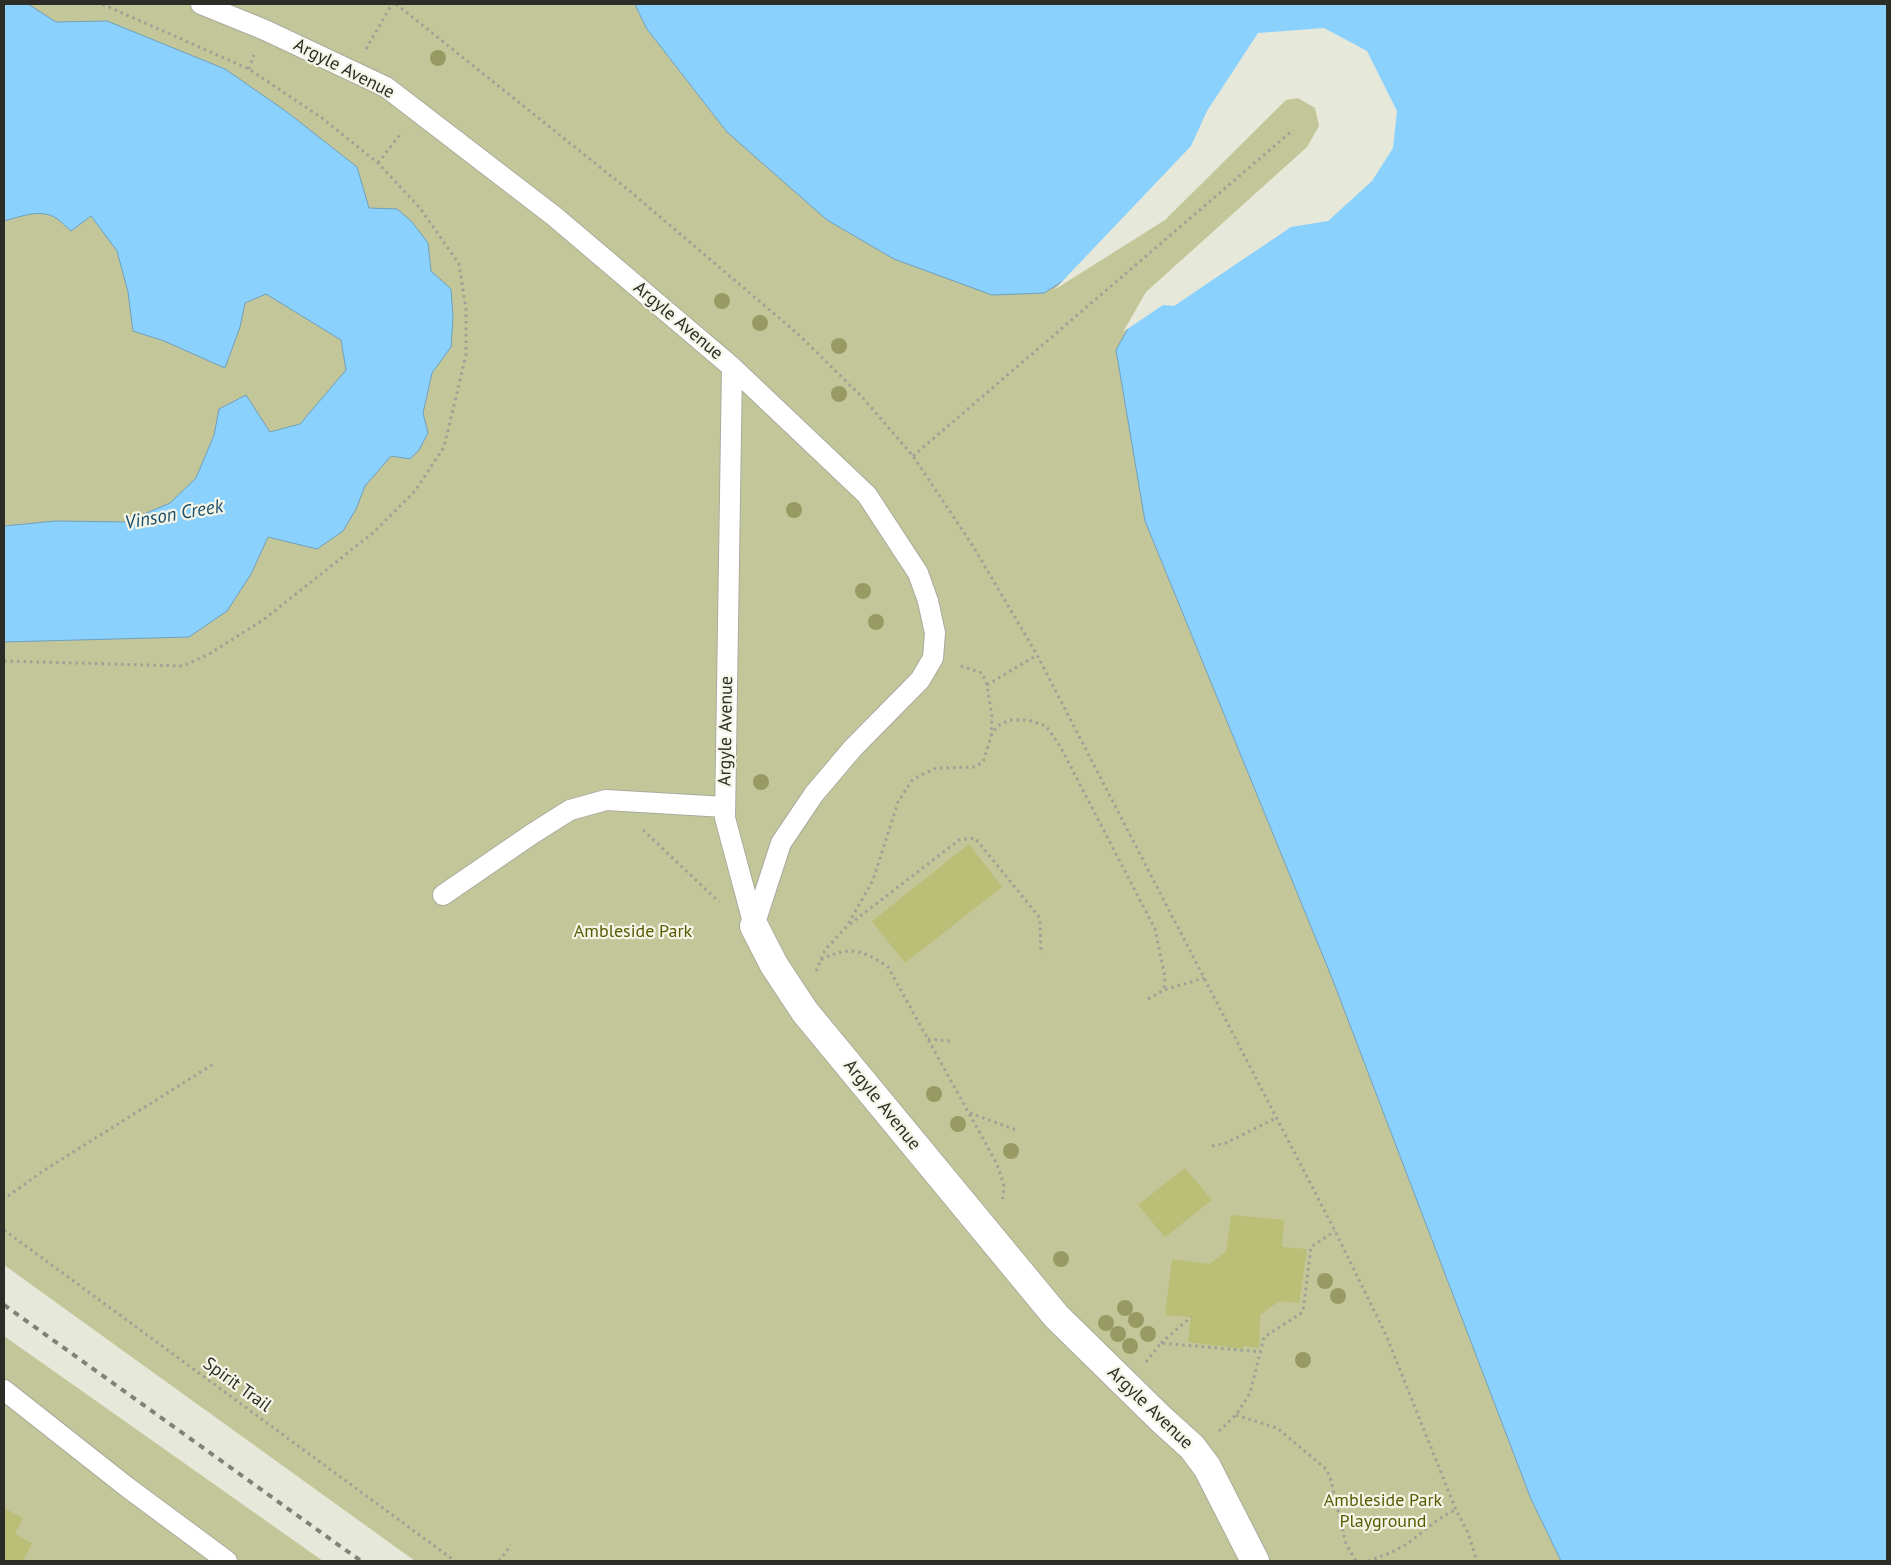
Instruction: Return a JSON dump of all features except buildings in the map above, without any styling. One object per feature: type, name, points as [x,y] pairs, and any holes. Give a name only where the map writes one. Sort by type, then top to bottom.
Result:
[{"type":"street","name":"Argyle Avenue","points":[[754,926],[774,965],[805,1012],[1056,1316],[1160,1420],[1192,1447],[1207,1467],[1255,1561]]},
{"type":"lane","name":"Argyle Avenue","points":[[201,4],[265,30],[386,87],[554,216],[732,367],[725,818],[754,926]]},
{"type":"lane","points":[[732,367],[867,495],[918,573],[928,601],[936,633],[933,658],[920,680],[853,748],[814,794],[781,843],[754,926]]},
{"type":"lane","points":[[443,896],[570,810],[606,800],[725,807]]},
{"type":"lane","points":[[4,1390],[127,1487],[227,1561]]},
{"type":"path","points":[[4,661],[183,666],[209,654],[263,620],[374,532],[415,492],[444,447],[466,355],[466,309],[459,264],[420,208],[378,163],[322,118],[249,69],[102,4]]},
{"type":"path","points":[[353,71],[392,4]]},
{"type":"path","points":[[396,4],[626,188],[798,334],[863,398],[913,456],[973,546],[1038,655],[1335,1231],[1386,1335],[1478,1561]]},
{"type":"path","points":[[378,163],[418,111]]},
{"type":"path","points":[[913,456],[1293,130]]},
{"type":"path","points":[[986,685],[1038,655]]},
{"type":"path","points":[[982,673],[992,717],[991,737]]},
{"type":"path","points":[[847,926],[873,880],[898,802],[913,779],[936,768],[975,767],[983,762],[991,737],[997,726],[1010,720],[1028,720],[1046,726],[1060,746],[1155,929],[1165,977],[1164,990]]},
{"type":"path","points":[[612,800],[720,904],[754,926]]},
{"type":"path","points":[[815,972],[825,950],[847,926],[959,840],[975,838],[1040,918],[1041,954]]},
{"type":"path","points":[[821,960],[833,953],[860,951],[876,958],[888,967],[997,1164],[1004,1186],[1004,1199],[999,1210]]},
{"type":"path","points":[[1148,999],[1164,990],[1204,978]]},
{"type":"path","points":[[928,1039],[952,1042]]},
{"type":"path","points":[[8,1196],[43,1171],[215,1063]]},
{"type":"path","points":[[969,1112],[1016,1130]]},
{"type":"path","points":[[1212,1146],[1226,1143],[1276,1118]]},
{"type":"path","name":"Spirit Trail","points":[[4,1230],[454,1561]]},
{"type":"path","points":[[1192,1447],[1210,1440],[1236,1415],[1250,1393],[1264,1337],[1303,1312],[1311,1248],[1335,1231]]},
{"type":"path","points":[[1145,1363],[1161,1343],[1192,1317]]},
{"type":"path","points":[[1161,1343],[1260,1352]]},
{"type":"path","points":[[1236,1415],[1277,1428],[1326,1469],[1330,1477],[1346,1544],[1356,1561]]},
{"type":"path","points":[[1368,1561],[1393,1552],[1444,1515],[1456,1510]]},
{"type":"path","points":[[499,1561],[511,1545]]},
{"type":"green space","name":"Ambleside Park","points":[[4,4],[635,4],[647,29],[727,132],[1284,98],[1299,95],[1317,107],[1321,126],[1145,521],[1332,978],[1531,1499],[1561,1561],[415,1561],[4,1265]]},
{"type":"green space","points":[[4,1336],[323,1561],[4,1561]]},
{"type":"water","name":"Vinson Creek","points":[[4,4],[28,4],[56,22],[107,21],[225,69],[287,112],[357,167],[369,208],[397,209],[412,222],[428,243],[431,271],[451,289],[453,318],[451,347],[432,373],[423,413],[428,433],[419,450],[410,459],[391,456],[365,486],[356,509],[343,531],[317,549],[268,537],[251,574],[227,611],[189,637],[4,642],[4,526],[56,521],[125,522],[170,503],[196,478],[214,435],[219,409],[246,395],[270,432],[300,424],[346,370],[341,340],[266,294],[245,303],[240,327],[225,368],[164,341],[133,331],[128,292],[117,251],[91,216],[71,231],[50,215],[30,214],[4,221]]},
{"type":"water","points":[[635,4],[1887,4],[1887,1561],[1561,1561],[1531,1499],[1332,978],[1145,521],[1116,350],[1147,294],[1309,149],[1321,126],[1317,107],[1299,95],[1284,98],[1163,218],[1044,293],[992,295],[894,259],[827,220],[727,132],[647,29]]},
{"type":"pier","points":[[1324,28],[1367,51],[1397,111],[1393,148],[1372,181],[1328,221],[1291,227],[1174,306],[1163,305],[1123,332],[1146,292],[1307,147],[1319,126],[1315,108],[1298,98],[1286,100],[1165,220],[1054,290],[1191,146],[1207,111],[1258,33]]},
{"type":"railway","points":[[4,1305],[361,1561]]},
{"type":"park label","name":"Ambleside Park Playground","points":[[1383,1511]]}]
